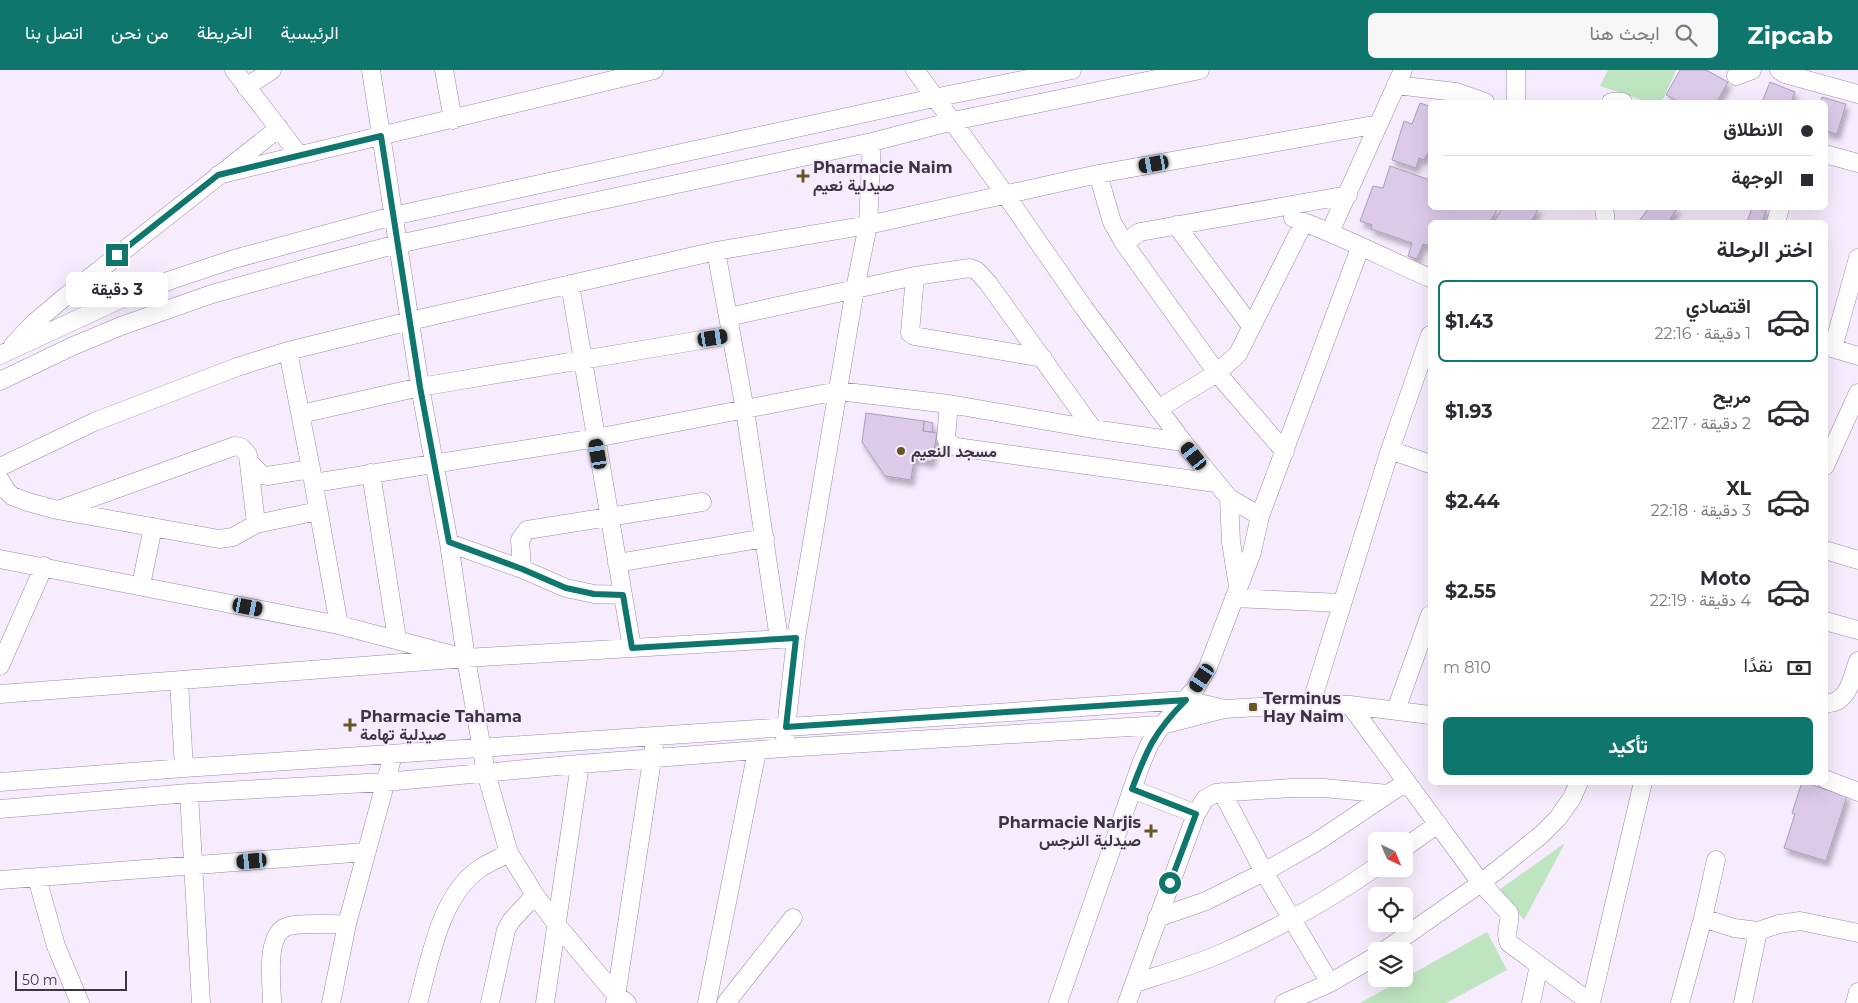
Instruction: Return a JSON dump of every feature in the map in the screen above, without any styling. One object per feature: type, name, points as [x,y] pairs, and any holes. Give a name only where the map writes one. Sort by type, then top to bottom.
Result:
[{"type":"street","points":[[234,70],[299,155]]},
{"type":"street","points":[[246,86],[272,70]]},
{"type":"street","points":[[371,70],[420,387],[449,542],[466,658],[486,773],[509,852],[535,896],[619,1000]]},
{"type":"street","points":[[444,70],[453,120]]},
{"type":"street","points":[[218,175],[453,120],[599,76],[654,70]]},
{"type":"street","points":[[915,70],[1005,194],[1084,308],[1183,442],[1229,498],[1260,516]]},
{"type":"street","points":[[4,353],[123,298],[171,280],[234,259],[393,216],[934,98],[1072,70]]},
{"type":"street","points":[[0,381],[73,346],[172,308],[262,280],[398,244],[872,142],[953,122],[1200,70]]},
{"type":"street","points":[[1516,70],[1516,100]]},
{"type":"street","points":[[1779,70],[1785,74],[1810,75],[1858,94]]},
{"type":"street","points":[[1330,232],[1399,77],[1479,100]]},
{"type":"street","points":[[0,467],[94,422],[237,367],[288,351],[716,251],[868,225],[1098,174],[1379,124]]},
{"type":"street","points":[[4,353],[40,317],[279,128]]},
{"type":"street","points":[[783,748],[786,727],[788,638],[838,392],[855,288],[868,225],[872,142]]},
{"type":"street","points":[[1828,155],[1858,163]]},
{"type":"street","points":[[1098,174],[1112,222],[1124,243],[1217,373],[1285,452]]},
{"type":"street","points":[[1124,243],[1140,232],[1348,195]]},
{"type":"street","points":[[1270,209],[1330,232],[1360,248],[1428,277]]},
{"type":"street","points":[[1158,409],[1217,373],[1238,354],[1304,222]]},
{"type":"street","points":[[1176,225],[1252,326]]},
{"type":"street","points":[[1058,1003],[1132,789],[1150,743],[1162,725],[1186,700],[1208,667],[1252,552],[1260,516],[1360,248]]},
{"type":"street","points":[[716,251],[745,410],[765,538],[788,638]]},
{"type":"street","points":[[1858,258],[1829,347],[1858,356]]},
{"type":"street","points":[[728,317],[855,288],[960,268],[970,268],[977,271],[988,283],[1094,429]]},
{"type":"street","points":[[915,276],[910,333],[914,336],[1043,358]]},
{"type":"street","points":[[570,284],[632,648]]},
{"type":"street","points":[[301,414],[420,387],[731,336]]},
{"type":"street","points":[[1310,704],[1390,450],[1428,341]]},
{"type":"street","points":[[288,351],[313,476],[339,625]]},
{"type":"street","points":[[249,462],[262,475],[266,476],[371,473],[596,438],[838,392],[949,404],[1183,442]]},
{"type":"street","points":[[1828,459],[1858,393]]},
{"type":"street","points":[[949,404],[946,438],[948,442],[956,447],[1216,484]]},
{"type":"street","points":[[57,510],[235,446],[245,450],[249,462],[256,524]]},
{"type":"street","points":[[1390,450],[1428,463]]},
{"type":"street","points":[[371,473],[397,640]]},
{"type":"street","points":[[0,480],[12,496],[57,510],[225,539],[256,524],[318,511]]},
{"type":"street","points":[[1229,498],[1236,592]]},
{"type":"street","points":[[522,569],[520,540],[527,530],[702,502]]},
{"type":"street","points":[[141,585],[153,527]]},
{"type":"street","points":[[618,564],[765,538]]},
{"type":"street","points":[[449,542],[574,590],[594,594],[623,595]]},
{"type":"street","points":[[1828,551],[1858,560]]},
{"type":"street","points":[[0,559],[44,566],[339,625],[466,658]]},
{"type":"street","points":[[0,666],[44,566]]},
{"type":"street","points":[[1236,592],[1342,603]]},
{"type":"street","points":[[1396,710],[1428,621]]},
{"type":"street","points":[[1828,622],[1858,630]]},
{"type":"street","points":[[0,694],[466,658],[788,638]]},
{"type":"street","points":[[1828,703],[1835,702],[1844,696],[1858,661]]},
{"type":"street","points":[[179,681],[184,768]]},
{"type":"street","points":[[0,782],[656,735],[1186,700],[1224,709]]},
{"type":"street","points":[[0,809],[189,793],[385,782],[783,748],[1162,725],[1224,709],[1310,704],[1350,705],[1428,715]]},
{"type":"street","points":[[1350,705],[1481,883],[1509,913],[1510,919],[1507,930],[1509,943],[1591,1003],[1642,785]]},
{"type":"street","points":[[619,1000],[656,735]]},
{"type":"street","points":[[707,1003],[757,751]]},
{"type":"street","points":[[331,1003],[347,924],[393,755]]},
{"type":"street","points":[[545,1003],[580,764]]},
{"type":"street","points":[[1828,780],[1858,792]]},
{"type":"street","points":[[1157,918],[1206,901],[1264,872],[1315,843],[1407,782]]},
{"type":"street","points":[[1397,942],[1481,883],[1541,835],[1558,818],[1572,798],[1578,785]]},
{"type":"street","points":[[1127,1003],[1196,814],[1205,799],[1222,792],[1292,788],[1324,788],[1388,794]]},
{"type":"street","points":[[1132,789],[1196,814]]},
{"type":"street","points":[[1222,792],[1264,872],[1330,983]]},
{"type":"street","points":[[189,793],[201,1003]]},
{"type":"street","points":[[1413,842],[1438,824]]},
{"type":"street","points":[[0,880],[366,852]]},
{"type":"street","points":[[418,1003],[438,932],[450,903],[466,880],[479,869],[509,852]]},
{"type":"street","points":[[1680,1003],[1703,918],[1716,860]]},
{"type":"street","points":[[1134,983],[1197,963],[1229,950],[1291,919],[1368,873]]},
{"type":"street","points":[[37,878],[56,946],[80,1003]]},
{"type":"street","points":[[490,1003],[506,930],[517,913],[535,896]]},
{"type":"street","points":[[726,1003],[794,918]]},
{"type":"street","points":[[1703,918],[1734,928],[1758,931],[1779,924],[1800,921],[1858,933]]},
{"type":"street","points":[[272,1003],[272,948],[274,938],[280,931],[289,926],[347,924]]},
{"type":"street","points":[[1743,1003],[1758,931]]},
{"type":"street","points":[[1284,1003],[1330,983],[1368,961]]},
{"type":"street","points":[[1531,1003],[1540,965]]},
{"type":"street","points":[[1855,1003],[1858,992]]},
{"type":"green space","points":[[1608,70],[1676,70],[1663,100],[1642,100],[1600,86]]},
{"type":"green space","points":[[1565,843],[1524,920],[1499,890]]},
{"type":"green space","points":[[1487,932],[1507,970],[1446,1003],[1360,1003],[1389,987],[1413,987],[1413,973]]},
{"type":"building","points":[[1680,70],[1706,70],[1728,82],[1718,100],[1676,100],[1666,95]]},
{"type":"building","points":[[1770,82],[1795,92],[1792,100],[1763,100]]},
{"type":"building","points":[[1822,97],[1846,104],[1837,134],[1828,132],[1828,100],[1821,100]]},
{"type":"building","points":[[1420,103],[1428,106],[1428,153],[1424,160],[1419,158],[1416,168],[1392,160],[1404,121],[1412,124]]},
{"type":"building","points":[[1390,166],[1428,179],[1428,210],[1497,210],[1491,220],[1428,220],[1428,245],[1423,244],[1417,259],[1408,256],[1412,243],[1371,229],[1372,225],[1360,221],[1373,186],[1383,188]]},
{"type":"building","points":[[1501,210],[1538,210],[1532,220],[1495,220]]},
{"type":"building","points":[[1647,210],[1677,210],[1669,220],[1640,220]]},
{"type":"building","points":[[1751,210],[1766,210],[1763,220],[1748,220]]},
{"type":"building","name":"مسجد النعيم","points":[[866,413],[924,421],[923,431],[937,433],[932,462],[914,459],[911,480],[885,476],[862,442]]},
{"type":"building","points":[[924,421],[933,423],[932,432],[923,431]]},
{"type":"building","points":[[1801,785],[1812,785],[1847,796],[1826,861],[1784,848],[1795,814],[1792,813]]},
{"type":"place","name":"Pharmacie Naim صيدلية نعيم","points":[[803,176]]},
{"type":"place","name":"مسجد النعيم","points":[[901,451]]},
{"type":"place","name":"Terminus Hay Naim","points":[[1253,707]]},
{"type":"place","name":"Pharmacie Tahama صيدلية تهامة","points":[[350,725]]},
{"type":"place","name":"Pharmacie Narjis صيدلية النرجس","points":[[1151,831]]},
{"type":"route","points":[[117,255],[218,175],[381,136],[420,387],[449,542],[522,569],[566,588],[594,594],[623,595],[632,648],[796,638],[786,727],[1186,700],[1162,725],[1150,743],[1132,789],[1196,814],[1170,883]]}]
